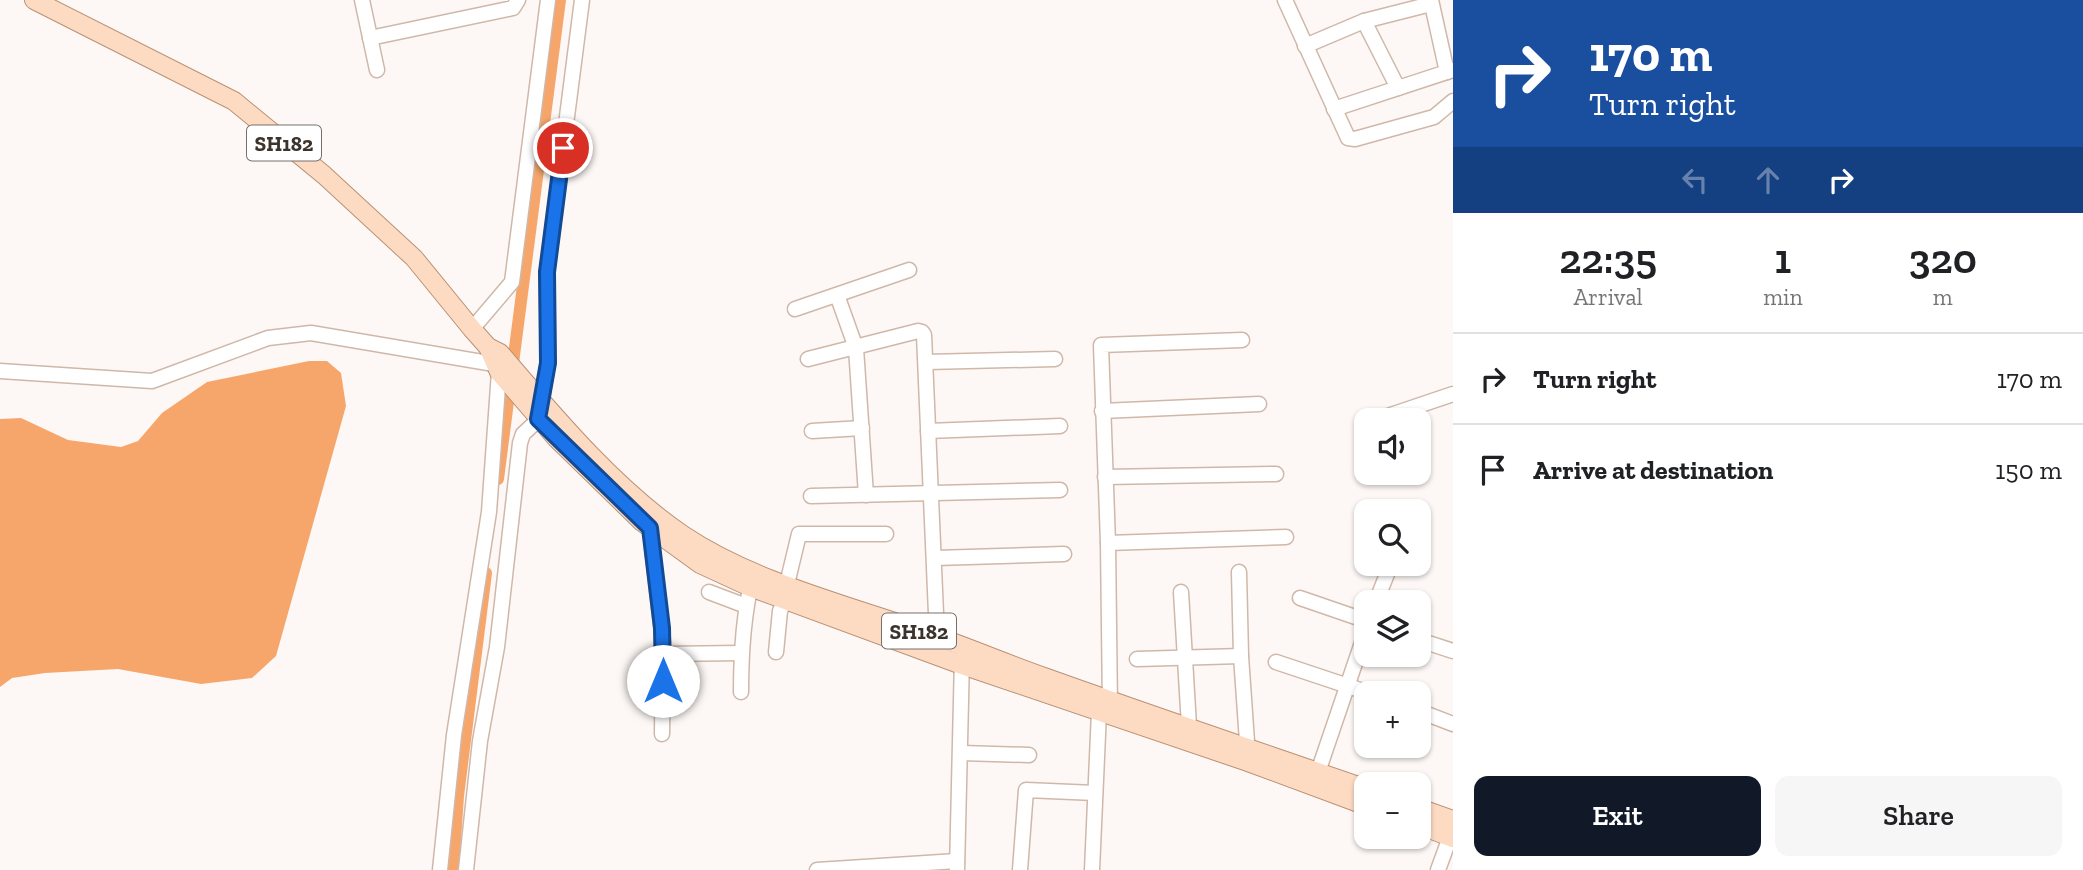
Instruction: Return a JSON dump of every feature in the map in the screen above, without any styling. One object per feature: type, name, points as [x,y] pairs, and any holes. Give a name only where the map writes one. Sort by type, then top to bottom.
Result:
[{"type":"main road","name":"SH182","points":[[34,0],[234,100],[324,175],[414,258],[498,364],[533,401],[561,423],[700,564],[786,592],[962,665],[1354,784]]},
{"type":"main road","name":"SH182","points":[[498,364],[526,382],[538,419],[650,528],[670,534]]},
{"type":"main road","name":"SH182","points":[[786,592],[815,596],[962,646],[1106,709],[1189,726],[1354,800]]},
{"type":"main road","points":[[1431,816],[1452,830]]},
{"type":"main road","points":[[1431,827],[1452,830]]},
{"type":"street","points":[[362,0],[377,70]]},
{"type":"street","points":[[370,38],[513,8],[518,0]]},
{"type":"street","points":[[472,329],[512,282],[548,0]]},
{"type":"street","points":[[533,401],[549,354],[547,272],[582,0]]},
{"type":"street","points":[[1285,0],[1348,138],[1355,139],[1434,117],[1453,101]]},
{"type":"street","points":[[1305,46],[1364,21],[1431,2],[1450,71],[1334,109]]},
{"type":"street","points":[[1364,21],[1398,88]]},
{"type":"street","points":[[795,309],[909,270]]},
{"type":"street","points":[[837,295],[856,348],[866,495]]},
{"type":"street","points":[[808,359],[922,332],[927,362],[937,637]]},
{"type":"street","points":[[0,371],[152,382],[268,338],[311,333],[498,364],[489,512],[454,735],[440,870]]},
{"type":"street","points":[[1093,870],[1095,793],[1106,709],[1108,543],[1101,345],[1242,340]]},
{"type":"street","points":[[927,362],[1055,359]]},
{"type":"street","points":[[1412,408],[1453,394]]},
{"type":"street","points":[[1102,411],[1259,404]]},
{"type":"street","points":[[466,870],[480,741],[498,647],[520,443],[523,435],[538,419]]},
{"type":"street","points":[[928,431],[1060,426]]},
{"type":"street","points":[[812,431],[862,428]]},
{"type":"street","points":[[1105,477],[1276,474]]},
{"type":"street","points":[[811,496],[1060,490]]},
{"type":"street","points":[[650,528],[663,654],[662,734]]},
{"type":"street","points":[[776,652],[780,611],[799,534],[886,534]]},
{"type":"street","points":[[1108,543],[1286,537]]},
{"type":"street","points":[[935,558],[1064,554]]},
{"type":"street","points":[[1239,572],[1241,656],[1248,754]]},
{"type":"street","points":[[741,692],[741,653],[752,579]]},
{"type":"street","points":[[709,592],[746,606]]},
{"type":"street","points":[[1181,592],[1189,726]]},
{"type":"street","points":[[1300,598],[1354,617]]},
{"type":"street","points":[[1431,644],[1453,651]]},
{"type":"street","points":[[817,870],[957,865],[962,646]]},
{"type":"street","points":[[663,654],[741,653]]},
{"type":"street","points":[[1137,659],[1241,656]]},
{"type":"street","points":[[1276,662],[1354,688]]},
{"type":"street","points":[[1318,772],[1354,665]]},
{"type":"street","points":[[1431,716],[1453,724]]},
{"type":"street","points":[[961,753],[1029,755]]},
{"type":"street","points":[[1020,870],[1026,790],[1095,793]]},
{"type":"street","points":[[1438,870],[1452,830]]},
{"type":"shaded area","points":[[309,361],[327,361],[341,373],[346,406],[276,656],[252,678],[201,684],[118,669],[45,673],[12,678],[0,687],[0,419],[21,418],[68,440],[121,447],[138,441],[162,413],[207,382]]},
{"type":"waterway","points":[[498,479],[560,0]]},
{"type":"waterway","points":[[453,870],[458,796],[486,573]]},
{"type":"route","points":[[563,148],[547,272],[549,354],[538,419],[650,528],[662,628],[663,681]]}]
